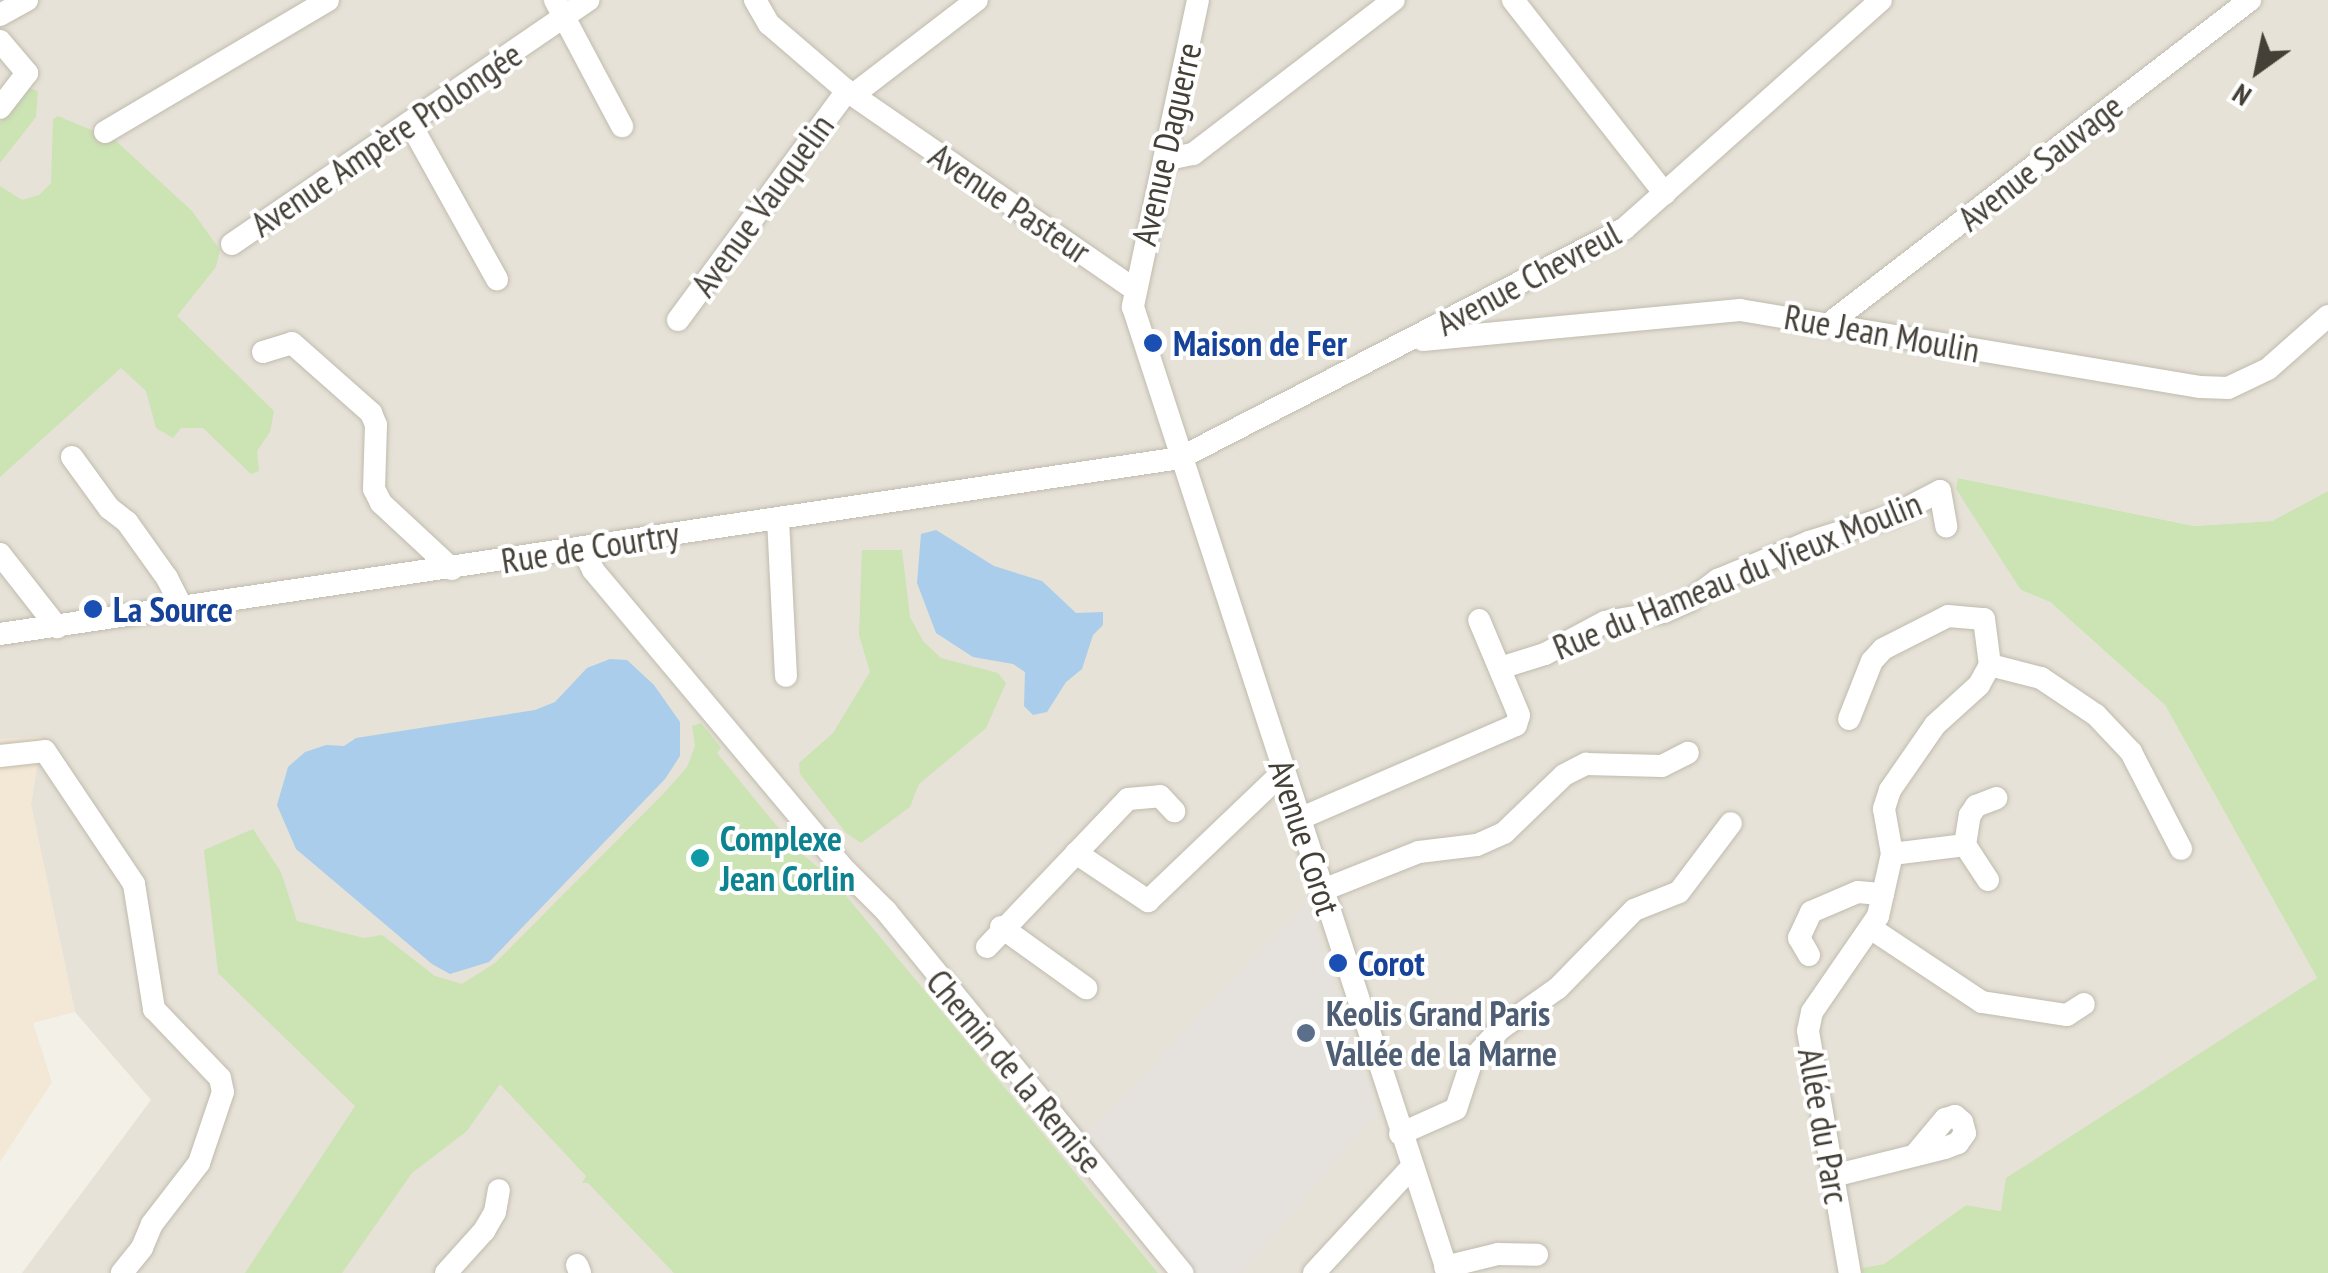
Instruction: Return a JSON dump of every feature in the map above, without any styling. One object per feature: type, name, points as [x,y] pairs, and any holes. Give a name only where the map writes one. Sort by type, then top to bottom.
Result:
[{"type":"street","points":[[0,15],[28,0]]},
{"type":"street","points":[[105,132],[328,0]]},
{"type":"street","name":"Avenue Ampère Prolongée","points":[[232,244],[410,123],[559,8],[589,0]]},
{"type":"street","name":"Avenue Pasteur","points":[[755,0],[771,26],[850,93],[1134,288]]},
{"type":"street","name":"Avenue Vauquelin","points":[[678,320],[850,93],[978,0]]},
{"type":"street","name":"Avenue Daguerre","points":[[1134,288],[1198,0]]},
{"type":"street","points":[[1164,160],[1177,161],[1193,154],[1394,0]]},
{"type":"street","points":[[1513,0],[1666,194]]},
{"type":"street","name":"Avenue Chevreul","points":[[1180,458],[1409,341],[1468,325],[1624,229],[1881,0]]},
{"type":"street","name":"Avenue Sauvage","points":[[1830,324],[2250,0]]},
{"type":"street","points":[[559,8],[622,126]]},
{"type":"street","points":[[0,41],[27,73],[0,108]]},
{"type":"street","points":[[410,123],[497,278]]},
{"type":"street","points":[[1134,288],[1136,320],[1180,458]]},
{"type":"street","name":"Rue Jean Moulin","points":[[1468,325],[1740,310],[2228,388],[2268,370],[2328,316]]},
{"type":"street","points":[[263,352],[292,343],[371,414],[376,425],[374,489],[380,502],[452,568]]},
{"type":"street","points":[[72,457],[110,508],[127,522],[181,606]]},
{"type":"street","name":"Rue de Courtry","points":[[0,634],[1180,458]]},
{"type":"street","name":"Avenue Corot","points":[[1180,458],[1446,1270]]},
{"type":"street","name":"Rue du Hameau du Vieux Moulin","points":[[1500,668],[1545,654],[1605,622],[1664,612],[1692,600],[1718,580],[1808,542],[1892,516],[1940,491],[1946,526]]},
{"type":"street","points":[[778,519],[786,676]]},
{"type":"street","name":"Chemin de la Remise","points":[[582,548],[593,570],[708,702],[846,871],[886,911],[1182,1273]]},
{"type":"street","points":[[0,554],[58,626]]},
{"type":"street","points":[[1849,719],[1872,661],[1883,649],[1948,616],[1984,618],[1990,665],[2041,678],[2096,715],[2131,752],[2181,849]]},
{"type":"street","points":[[1300,819],[1516,725],[1519,716],[1479,620]]},
{"type":"street","name":"Allée du Parc","points":[[1850,1273],[1808,1030],[1812,1012],[1872,929],[1892,854],[1884,809],[1890,790],[1935,725],[1979,686],[1990,665]]},
{"type":"street","points":[[0,756],[45,751],[134,884],[154,1009],[220,1078],[222,1092],[199,1163],[152,1224],[142,1248],[122,1273]]},
{"type":"street","points":[[1323,890],[1419,852],[1477,845],[1504,833],[1564,775],[1586,764],[1662,766],[1688,753]]},
{"type":"street","points":[[1076,853],[1148,902],[1283,772]]},
{"type":"street","points":[[986,947],[1128,799],[1160,796],[1174,811]]},
{"type":"street","points":[[1988,880],[1965,845],[1970,815],[1976,806],[1997,798]]},
{"type":"street","points":[[1400,1134],[1456,1109],[1472,1060],[1493,1036],[1558,988],[1634,910],[1679,892],[1731,823]]},
{"type":"street","points":[[1892,854],[1965,845]]},
{"type":"street","points":[[1809,955],[1800,938],[1811,912],[1858,892],[1882,894]]},
{"type":"street","points":[[1002,927],[1086,988]]},
{"type":"street","points":[[1872,929],[1982,1002],[2067,1015],[2084,1004]]},
{"type":"street","points":[[1833,1176],[1915,1155]]},
{"type":"street","points":[[1314,1273],[1411,1168]]},
{"type":"street","points":[[446,1273],[484,1231],[495,1212],[499,1190]]},
{"type":"street","points":[[1446,1270],[1498,1254],[1537,1254]]},
{"type":"shaded area","points":[[0,0],[2328,0],[2328,491],[2272,521],[2194,526],[1958,478],[2021,590],[2050,602],[2165,705],[2317,978],[2001,1211],[1966,1205],[1884,1264],[1863,1268],[1863,1273],[22,1273],[151,1100],[75,1012],[31,805],[41,737],[0,739]]},
{"type":"shaded area","points":[[42,737],[31,805],[75,1012],[33,1023],[52,1082],[0,1162],[0,739]]},
{"type":"shaded area","points":[[1307,901],[1378,1112],[1241,1273],[1196,1273],[1083,1138]]},
{"type":"green space","points":[[24,86],[38,91],[36,117],[0,163],[0,123]]},
{"type":"green space","points":[[58,116],[115,140],[192,211],[220,250],[216,267],[177,316],[274,411],[270,432],[257,451],[259,471],[251,474],[203,428],[181,428],[173,438],[156,428],[146,391],[121,368],[0,477],[0,186],[22,200],[39,195],[51,183],[53,119]]},
{"type":"green space","points":[[1958,478],[2194,526],[2272,521],[2328,491],[2328,1273],[1863,1273],[1862,1268],[1884,1264],[1966,1205],[2001,1211],[2006,1178],[2317,978],[2165,705],[2050,602],[2021,590],[1956,489]]},
{"type":"green space","points":[[862,550],[902,550],[910,617],[923,641],[941,658],[998,673],[1006,683],[986,728],[919,784],[910,807],[861,843],[846,833],[800,774],[799,763],[833,733],[870,672],[859,635]]},
{"type":"green space","points":[[701,723],[721,748],[717,753],[794,847],[833,880],[1158,1273],[674,1273],[588,1183],[582,1183],[586,1176],[500,1084],[467,1131],[412,1173],[342,1273],[245,1273],[355,1106],[218,973],[204,850],[253,829],[281,872],[297,921],[364,938],[382,935],[435,976],[462,984],[495,963],[665,792],[687,767],[695,746],[692,726]]},
{"type":"water","points":[[936,530],[994,566],[1042,581],[1076,613],[1103,612],[1103,625],[1093,635],[1082,669],[1066,682],[1047,712],[1033,715],[1024,706],[1025,672],[1013,664],[973,657],[936,633],[917,583],[921,534]]},
{"type":"water","points":[[610,659],[627,660],[654,685],[680,722],[680,756],[665,779],[489,962],[450,974],[432,964],[296,849],[277,805],[288,767],[305,752],[326,745],[344,746],[356,738],[535,710],[555,702],[587,668]]},
{"type":"place","name":"Maison de Fer","points":[[1153,343]]},
{"type":"place","name":"La Source","points":[[93,609]]},
{"type":"place","name":"Complexe Jean Corlin","points":[[700,858]]},
{"type":"place","name":"Corot","points":[[1338,963]]},
{"type":"place","name":"Keolis Grand Paris Vallée de la Marne","points":[[1306,1033]]}]
